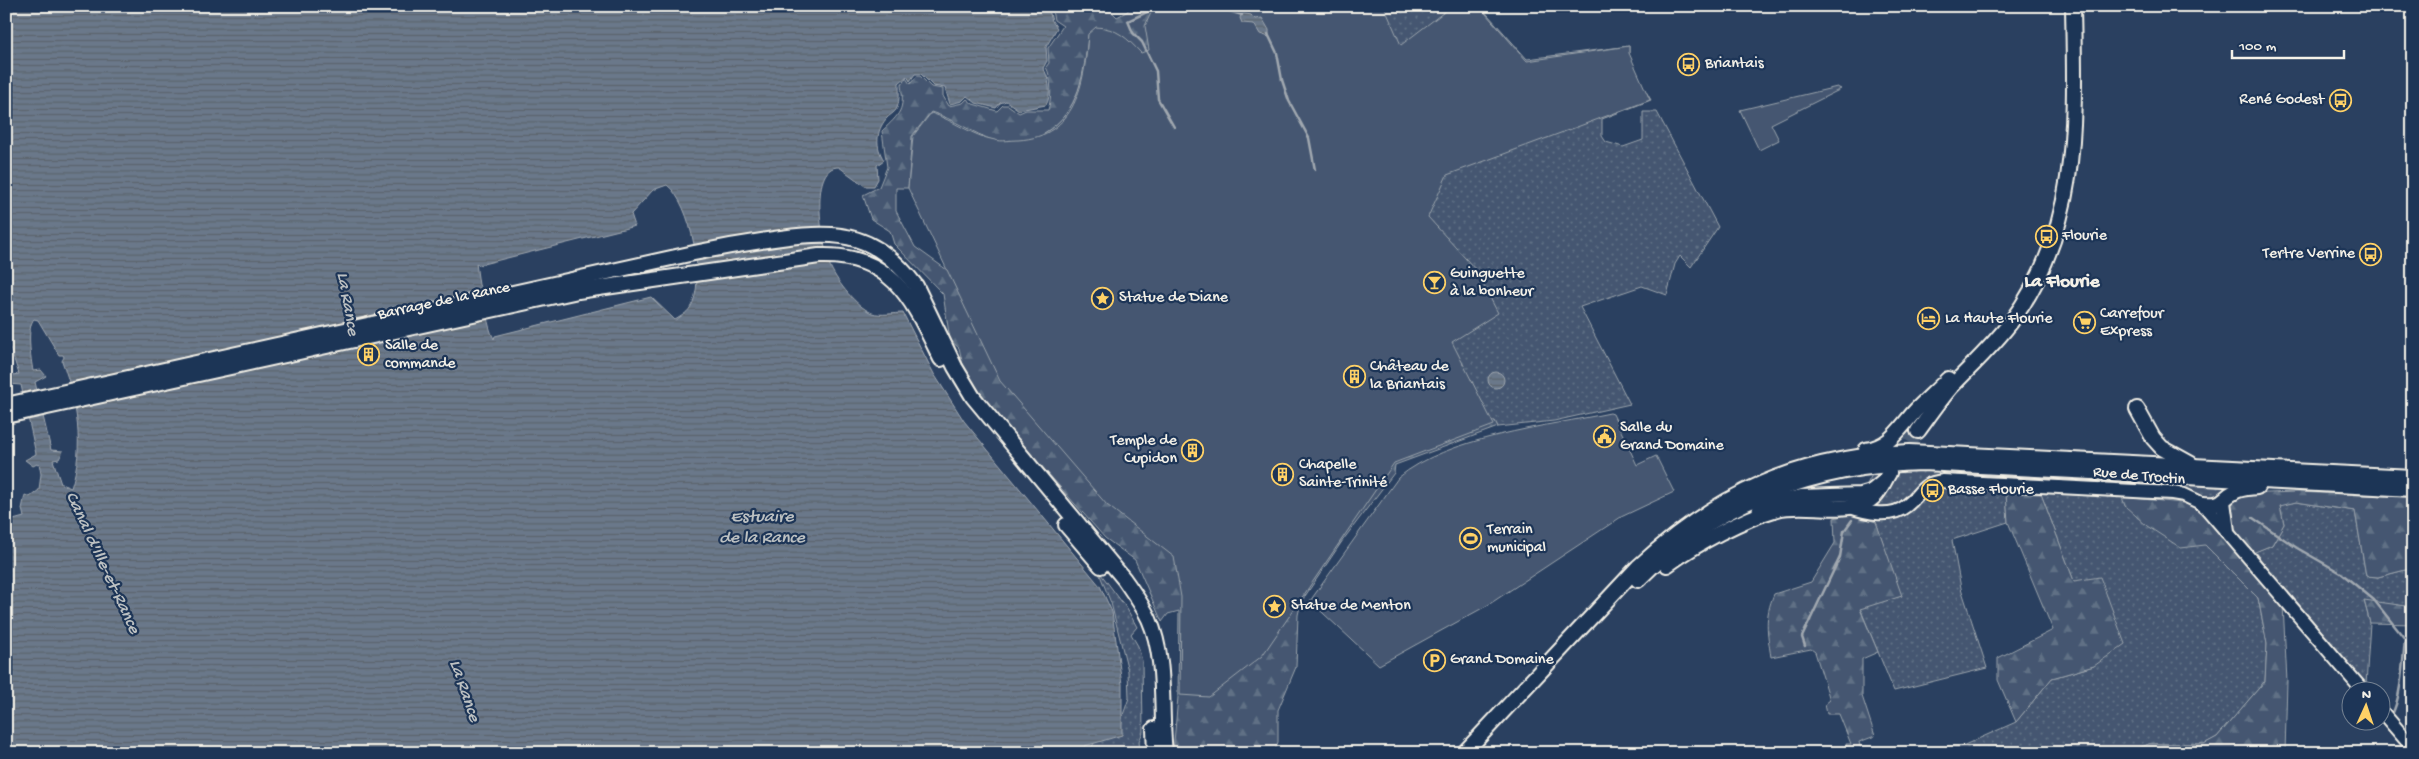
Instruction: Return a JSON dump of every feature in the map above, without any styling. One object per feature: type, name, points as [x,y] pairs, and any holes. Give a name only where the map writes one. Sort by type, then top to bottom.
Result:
[{"type":"main road","points":[[1918,431],[1954,385],[1989,349],[2011,322],[2034,283],[2062,216],[2074,141],[2073,6]]},
{"type":"main road","name":"Barrage de la Rance","points":[[8,410],[694,253],[754,242],[823,234],[856,239],[875,247],[892,258],[907,274],[928,309],[955,367],[973,397],[1124,579],[1140,602],[1149,619],[1158,654],[1165,753]]},
{"type":"main road","name":"Barrage de la Rance","points":[[8,410],[578,291],[828,256],[846,258],[872,266],[896,282],[906,292],[965,400],[1119,588],[1132,608],[1147,641],[1150,657],[1153,691],[1154,753]]},
{"type":"main road","points":[[1839,460],[1845,453],[1876,448],[1887,442],[1899,433],[1915,411],[1952,375],[1989,349]]},
{"type":"main road","points":[[2137,409],[2153,438],[2162,448],[2194,466]]},
{"type":"main road","points":[[1464,753],[1638,567],[1671,537],[1723,502],[1754,486],[1789,472],[1839,460],[1909,452],[2413,477]]},
{"type":"main road","points":[[1477,753],[1644,574],[1698,530],[1742,505],[1795,483],[1858,467],[1924,463],[2413,489]]},
{"type":"main road","points":[[2203,504],[2213,505],[2223,502],[2238,490],[2273,488],[2284,483]]},
{"type":"main road","points":[[1644,574],[1658,571],[1707,540],[1757,517],[1786,508],[1850,507],[1878,491]]},
{"type":"main road","points":[[2223,502],[2227,531]]},
{"type":"street","name":"Rue de Troctin","points":[[1895,512],[1905,508],[1924,487],[1943,481],[2184,495],[2203,504],[2355,682]]},
{"type":"street","points":[[1878,491],[1882,502],[1888,510],[1895,512]]},
{"type":"street","points":[[1878,491],[1895,512]]},
{"type":"street","points":[[1757,517],[1759,509],[1792,497],[1812,495],[1852,496],[1878,491]]},
{"type":"street","points":[[2392,724],[2413,748]]},
{"type":"green space","points":[[1051,6],[1070,6],[1076,10],[1084,6],[1112,12],[1117,17],[1128,11],[1128,6],[1279,6],[1160,64],[1088,35],[1082,77],[1078,90],[1066,114],[1044,133],[1048,144],[1372,458],[1475,424],[1495,421],[1498,427],[1395,465],[1394,473],[1343,540],[1301,602],[1298,615],[1296,667],[1278,710],[1278,742],[1274,753],[1173,753],[1178,697],[1179,611],[1168,614],[1162,622],[1135,560],[1105,538],[993,411],[964,369],[959,348],[950,340],[943,294],[894,244],[890,231],[871,219],[863,195],[879,187],[887,167],[882,131],[900,111],[902,100],[901,85],[906,78],[910,84],[917,76],[920,76],[931,87],[943,89],[943,96],[949,106],[963,103],[967,99],[973,104],[997,111],[1003,105],[1008,105],[1019,113],[1026,110],[1048,110],[1051,88],[1046,67],[1049,63],[1048,48],[1063,26],[1054,20]],"holes":[[[931,112],[995,141],[947,270],[915,247],[896,211],[896,188],[908,188],[912,136]]]},
{"type":"green space","points":[[1154,6],[1384,6],[1401,45],[1452,6],[1479,6],[1527,61],[1629,46],[1629,53],[1650,100],[1447,175],[1428,217],[1475,269],[1498,313],[1452,342],[1494,425],[1394,463],[1262,656],[1209,697],[1180,695],[1181,597],[1174,557],[1107,505],[1000,381],[908,188],[913,136],[931,113],[978,135],[995,140],[1018,140],[1038,137],[1053,129],[1065,118],[1074,104],[1084,71],[1088,34],[1096,27],[1110,29],[1126,38],[1141,53],[1149,50],[1145,26]]},
{"type":"green space","points":[[1279,6],[1480,6],[1527,59],[1629,46],[1629,54],[1622,62],[1633,82],[1641,83],[1651,100],[1602,119],[1602,136],[1606,142],[1623,147],[1643,140],[1643,112],[1657,112],[1718,227],[1691,267],[1680,256],[1675,264],[1667,295],[1642,286],[1580,307],[1630,404],[1554,421],[1498,427],[1495,421],[1475,424],[1048,144],[1044,133],[1066,114],[1078,90],[1082,77],[1088,35]]},
{"type":"green space","points":[[1837,87],[1841,89],[1771,124],[1779,140],[1759,150],[1740,110]]},
{"type":"green space","name":"Terrain municipal","points":[[1610,413],[1613,414],[1637,465],[1656,456],[1674,492],[1621,517],[1488,605],[1379,665],[1310,601],[1398,478],[1418,464],[1443,452],[1499,435]]},
{"type":"green space","points":[[1932,469],[2226,485],[2238,494],[2205,545],[2258,598],[2267,644],[2265,681],[2217,737],[2204,744],[2149,744],[2128,753],[1911,753],[1960,747],[2016,722],[2052,678],[2094,666],[2074,581],[2041,494],[2006,493],[2008,522],[1952,540],[1961,588],[1987,668],[1894,691],[1860,608],[1901,596],[1876,522],[1851,514],[1874,471]]},
{"type":"green space","points":[[2297,492],[2413,497],[2413,568],[2378,577],[2366,576],[2355,511],[2296,502],[2280,506],[2284,524],[2272,545],[2255,552],[2291,598],[2283,605],[2287,681],[2285,753],[2187,753],[2183,747],[2164,753],[2128,753],[2149,744],[2204,744],[2217,737],[2265,681],[2267,644],[2258,598],[2205,545],[2181,548],[2147,526],[2125,506],[2122,497],[2193,504],[2210,520],[2238,494]]},
{"type":"green space","points":[[2006,493],[2041,494],[2074,581],[2100,577],[2125,644],[2094,666],[2052,678],[2016,722],[1998,680],[1998,658],[2053,630],[2008,522]]},
{"type":"green space","points":[[2296,502],[2355,511],[2366,576],[2378,577],[2413,568],[2413,607],[2364,601],[2370,623],[2366,682],[2363,682],[2254,552],[2272,545],[2284,524],[2280,505]]},
{"type":"green space","points":[[1851,514],[1876,522],[1902,596],[1860,609],[1878,652],[1862,659],[1862,696],[1875,736],[1859,742],[1862,753],[1849,753],[1846,744],[1851,744],[1839,714],[1827,714],[1825,704],[1830,700],[1815,652],[1811,649],[1771,657],[1768,632],[1769,610],[1774,594],[1811,582],[1835,543],[1834,518]]},
{"type":"green space","points":[[1098,570],[1127,609],[1137,627],[1131,634],[1138,646],[1142,661],[1143,732],[1139,741],[1140,753],[1088,753],[1096,740],[1118,729],[1129,698],[1128,671],[1111,603]]},
{"type":"green space","points":[[2364,600],[2413,607],[2413,624],[2370,623]]},
{"type":"water","points":[[6,6],[1048,6],[1052,21],[1057,28],[1046,47],[1047,61],[1043,68],[1049,86],[1049,97],[1046,105],[1019,110],[1006,101],[1000,103],[996,108],[976,103],[967,96],[962,101],[950,104],[945,88],[933,86],[921,74],[915,74],[910,81],[907,76],[899,83],[897,108],[886,119],[880,129],[878,144],[884,160],[877,165],[878,179],[874,186],[865,186],[839,167],[829,170],[823,180],[820,194],[820,211],[824,245],[828,259],[831,268],[843,287],[854,300],[872,313],[903,313],[934,374],[964,421],[1100,586],[1112,612],[1122,684],[1122,735],[1085,746],[1082,753],[6,753],[6,522],[24,517],[22,509],[25,495],[30,497],[39,490],[41,474],[39,463],[33,466],[25,460],[36,454],[21,385],[9,384],[12,375],[19,374],[10,348],[6,349]],"holes":[[[667,185],[676,194],[683,208],[694,244],[697,263],[695,296],[690,308],[685,313],[675,320],[651,297],[495,336],[494,339],[479,285],[476,263],[479,265],[635,226],[631,214],[653,190]],[[34,319],[38,320],[59,355],[63,355],[62,361],[72,392],[77,424],[78,456],[71,488],[61,484],[53,460],[59,459],[63,451],[51,450],[35,382],[46,376],[41,370],[33,371],[30,352],[30,329]]]},
{"type":"water","points":[[1242,13],[1251,15],[1255,19],[1262,18],[1269,30],[1269,37],[1260,34],[1254,24],[1242,23],[1240,18]]},
{"type":"water","points":[[1493,372],[1499,372],[1504,377],[1502,386],[1493,388],[1488,383],[1488,377]]},
{"type":"waterway","points":[[1174,127],[1158,99],[1156,71],[1142,42],[1133,33],[1128,21],[1151,10],[1185,6]]},
{"type":"waterway","points":[[1213,6],[1242,15]]},
{"type":"waterway","points":[[1268,34],[1277,53],[1282,80],[1289,101],[1309,138],[1315,170]]},
{"type":"waterway","points":[[2253,518],[2297,548],[2341,573],[2374,600],[2405,639],[2399,690],[2392,714]]},
{"type":"waterway","points":[[1805,646],[1802,637],[1840,557],[1844,531],[1852,520]]},
{"type":"tunnel","points":[[1898,460],[1918,431]]},
{"type":"place","name":"Briantais","points":[[1689,64]]},
{"type":"place","name":"René Godest","points":[[2340,100]]},
{"type":"place","name":"Flourie","points":[[2046,236]]},
{"type":"place","name":"Tertre Verrine","points":[[2371,254]]},
{"type":"place","name":"Guinguette à la bonheur","points":[[1434,283]]},
{"type":"place","name":"Statue de Diane","points":[[1103,298]]},
{"type":"place","name":"La Haute Flourie","points":[[1929,319]]},
{"type":"place","name":"Carrefour Express","points":[[2084,323]]},
{"type":"place","name":"Salle de commande","points":[[369,355]]},
{"type":"place","name":"Château de la Briantais","points":[[1354,376]]},
{"type":"place","name":"Salle du Grand Domaine","points":[[1604,437]]},
{"type":"place","name":"Temple de Cupidon","points":[[1193,450]]},
{"type":"place","name":"Chapelle Sainte-Trinité","points":[[1283,474]]},
{"type":"place","name":"Basse Flourie","points":[[1932,490]]},
{"type":"place","name":"Terrain municipal","points":[[1471,539]]},
{"type":"place","name":"Statue de Menton","points":[[1275,606]]},
{"type":"place","name":"Grand Domaine","points":[[1434,660]]},
{"type":"district","name":"La Flourie","points":[[2062,282]]},
{"type":"water label","name":"La Rance","points":[[347,304]]},
{"type":"water label","name":"Estuaire de la Rance","points":[[762,527]]},
{"type":"water label","name":"Canal d'Ille-et-Rance","points":[[102,563]]},
{"type":"water label","name":"La Rance","points":[[464,691]]}]
